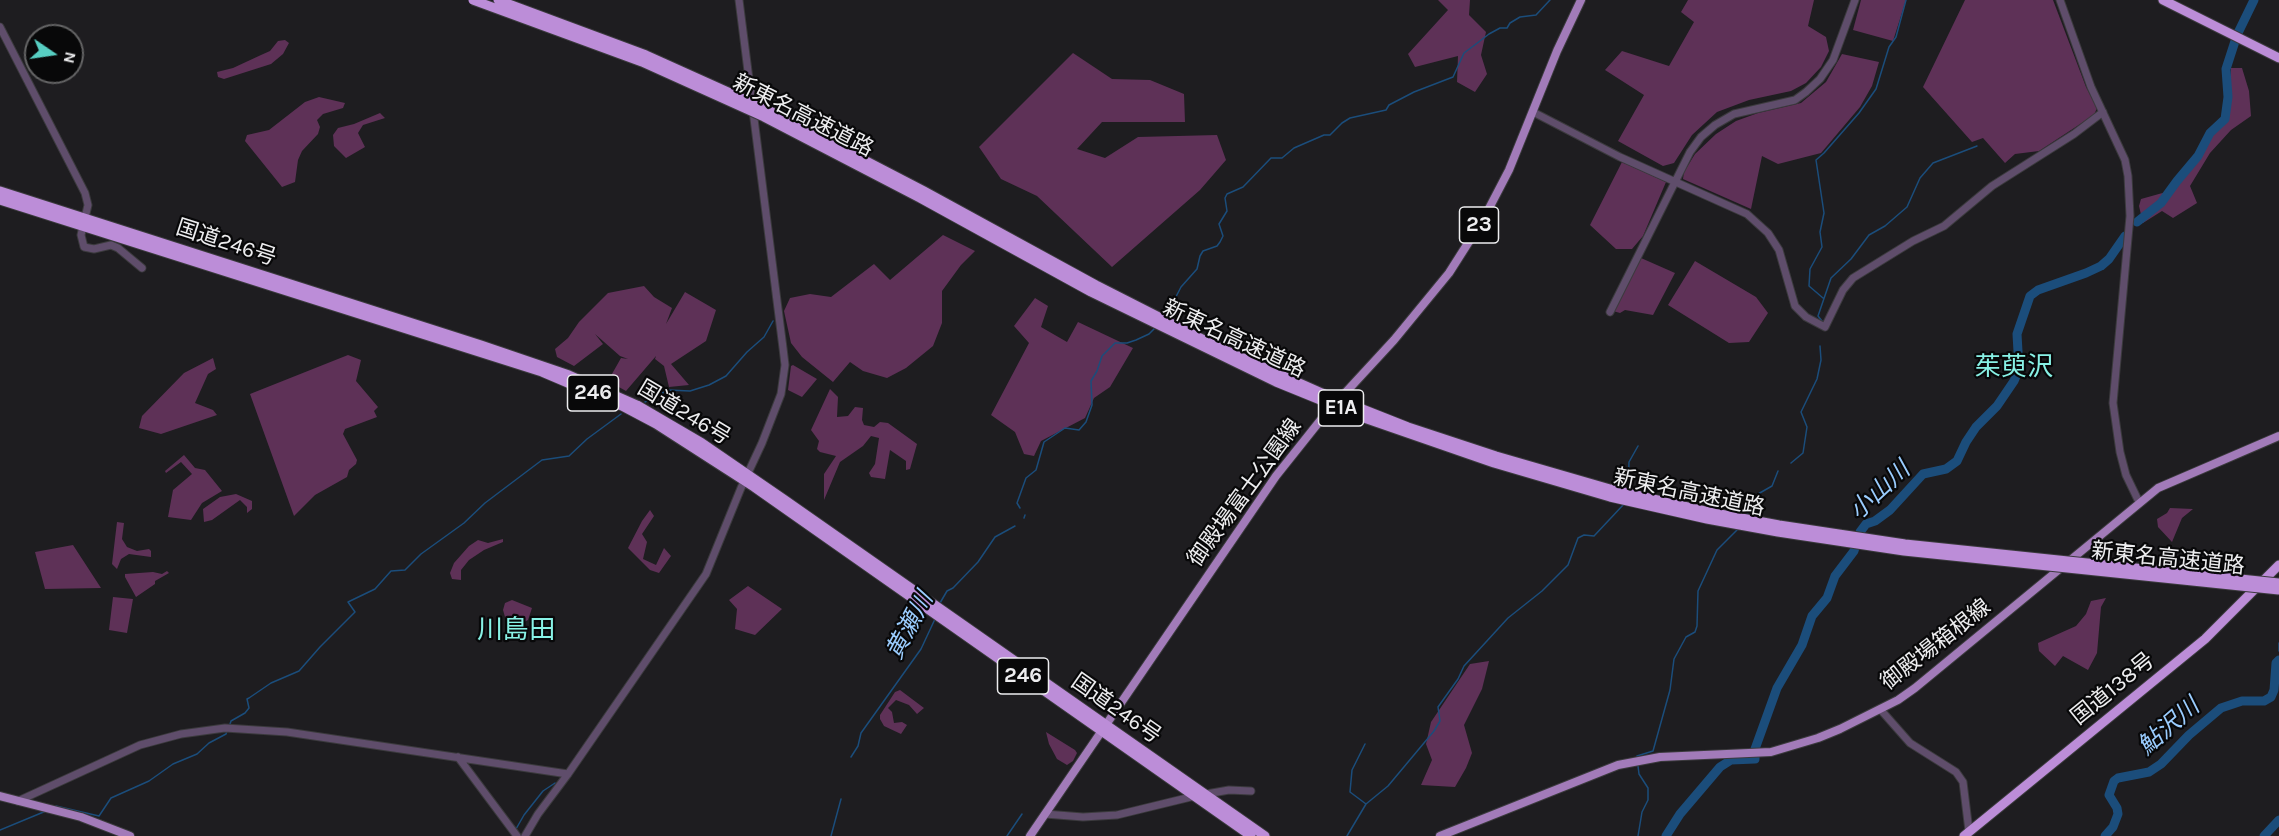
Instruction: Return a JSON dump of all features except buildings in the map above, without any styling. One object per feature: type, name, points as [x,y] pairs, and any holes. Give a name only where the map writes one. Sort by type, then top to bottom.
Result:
[{"type":"highway","name":"新東名高速道路","points":[[473,0],[642,62],[764,117],[911,193],[1091,292],[1276,382],[1367,419],[1494,463],[1610,497],[1778,532],[1915,552],[2279,590]]},
{"type":"highway","name":"新東名高速道路","points":[[498,0],[646,55],[766,109],[924,191],[1096,285],[1215,345],[1322,393],[1408,427],[1486,453],[1610,489],[1709,512],[1779,525],[1905,544],[2279,583]]},
{"type":"highway","points":[[2170,1],[2279,53]]},
{"type":"highway","points":[[2239,35],[2279,58]]},
{"type":"highway","name":"国道246号","points":[[0,191],[84,223]]},
{"type":"highway","name":"国道246号","points":[[0,200],[84,223],[542,372],[622,406],[746,477],[1103,729],[1199,795],[1265,836]]},
{"type":"highway","name":"国道138号","points":[[1967,834],[2205,639],[2279,565]]},
{"type":"highway","name":"国道246号","points":[[1199,795],[1251,836]]},
{"type":"main road","name":"御殿場富士公園線","points":[[1029,836],[1229,543],[1294,452],[1425,304],[1449,273],[1496,194],[1581,0]]},
{"type":"main road","name":"御殿場箱根線","points":[[1440,836],[1606,769],[1660,757],[1771,752],[1818,738],[1880,709],[1915,688],[2158,488],[2279,436]]},
{"type":"main road","points":[[0,796],[81,817],[130,836]]},
{"type":"street","points":[[525,836],[538,814],[706,574],[781,394],[785,365],[739,0]]},
{"type":"street","points":[[1610,312],[1690,152],[1701,137],[1715,125],[1734,114],[1795,100],[1820,79],[1833,60],[1855,0]]},
{"type":"street","points":[[2060,0],[2091,87],[2124,160],[2129,189],[2130,216],[2114,403],[2120,452],[2126,475],[2139,502]]},
{"type":"street","points":[[0,27],[85,193],[88,205],[81,241],[84,247],[94,249],[111,245],[142,268]]},
{"type":"street","points":[[1533,112],[1620,157],[1747,214],[1761,226],[1779,250],[1795,306],[1806,317],[1825,327],[1843,290],[1854,278],[1912,241],[1944,226],[1992,186],[2074,134],[2103,112]]},
{"type":"street","points":[[1880,709],[1910,743],[1956,772],[1963,782],[1967,834]]},
{"type":"street","points":[[18,801],[140,745],[167,737],[206,730],[251,728],[286,732],[568,774]]},
{"type":"street","points":[[458,757],[517,836]]},
{"type":"street","points":[[1045,814],[1083,818],[1127,814],[1199,795],[1229,790],[1251,791]]},
{"type":"shaded area","points":[[1438,0],[1470,0],[1469,15],[1486,32],[1481,55],[1487,74],[1475,92],[1457,82],[1458,56],[1415,67],[1408,54],[1448,10]]},
{"type":"shaded area","points":[[1688,0],[1814,0],[1808,26],[1826,37],[1829,51],[1821,67],[1806,83],[1791,91],[1749,100],[1717,112],[1692,135],[1674,163],[1663,166],[1618,141],[1644,95],[1605,70],[1622,51],[1669,66],[1694,22],[1681,12]]},
{"type":"shaded area","points":[[1861,0],[1906,0],[1893,41],[1853,30]]},
{"type":"shaded area","points":[[1965,0],[2053,0],[2086,87],[2097,108],[2094,115],[2039,151],[2015,154],[2005,163],[1983,138],[1972,142],[1923,87]]},
{"type":"shaded area","points":[[285,40],[289,43],[283,54],[271,64],[224,79],[218,77],[217,72],[233,68],[270,51],[278,41]]},
{"type":"shaded area","points":[[1073,53],[1112,79],[1150,80],[1184,94],[1185,122],[1102,122],[1077,149],[1105,158],[1138,137],[1217,135],[1226,160],[1200,190],[1112,267],[1037,196],[1001,179],[979,147]]},
{"type":"shaded area","points":[[1842,54],[1879,62],[1872,86],[1860,107],[1821,153],[1778,164],[1762,156],[1751,209],[1683,179],[1684,172],[1695,154],[1716,134],[1736,121],[1758,113],[1801,103],[1826,82]]},
{"type":"shaded area","points":[[2231,68],[2242,68],[2249,91],[2251,116],[2231,130],[2210,153],[2190,186],[2197,203],[2173,218],[2162,211],[2143,223],[2139,206],[2141,199],[2166,192],[2229,116]]},
{"type":"shaded area","points":[[319,97],[345,103],[343,108],[323,114],[317,120],[320,127],[318,134],[302,151],[298,160],[295,182],[282,187],[245,141],[247,135],[269,130],[305,102]]},
{"type":"shaded area","points":[[380,113],[385,118],[363,125],[358,133],[365,147],[346,158],[334,146],[333,135],[338,128]]},
{"type":"shaded area","points":[[1622,162],[1666,182],[1643,236],[1632,249],[1616,249],[1590,225]]},
{"type":"shaded area","points":[[943,235],[975,251],[961,265],[942,291],[942,323],[933,346],[906,368],[887,378],[863,371],[850,362],[833,382],[802,357],[791,343],[784,311],[790,298],[810,294],[831,297],[874,264],[890,280]]},
{"type":"shaded area","points":[[1641,258],[1675,273],[1653,315],[1625,310],[1620,313],[1613,311]]},
{"type":"shaded area","points":[[1695,261],[1756,297],[1768,313],[1749,342],[1729,343],[1668,305]]},
{"type":"shaded area","points":[[644,286],[654,297],[672,308],[666,324],[685,292],[716,310],[706,341],[671,364],[689,385],[669,387],[664,366],[655,359],[656,356],[626,391],[608,381],[621,358],[628,359],[620,356],[595,334],[603,344],[574,366],[557,357],[555,349],[568,338],[579,322],[608,293]]},
{"type":"shaded area","points":[[1035,298],[1048,306],[1041,327],[1067,342],[1078,322],[1133,348],[1110,387],[1094,398],[1085,418],[1041,441],[1034,456],[1024,454],[1015,432],[991,415],[1029,343],[1014,326]]},
{"type":"shaded area","points":[[348,355],[361,360],[356,381],[378,407],[374,411],[377,417],[345,429],[343,434],[357,460],[356,464],[349,470],[347,477],[315,495],[294,516],[250,394]]},
{"type":"shaded area","points":[[213,358],[216,369],[208,374],[195,403],[213,410],[217,415],[161,434],[139,428],[142,416],[184,373]]},
{"type":"shaded area","points":[[793,365],[817,379],[802,397],[788,390]]},
{"type":"shaded area","points":[[830,389],[838,397],[837,417],[848,416],[855,407],[863,408],[864,425],[874,427],[880,422],[888,423],[917,444],[910,469],[906,470],[906,461],[890,450],[885,479],[871,477],[869,473],[875,464],[879,438],[871,436],[863,446],[840,462],[824,500],[824,474],[836,456],[817,449],[819,441],[811,430]]},
{"type":"shaded area","points":[[184,455],[195,468],[205,470],[222,491],[202,503],[191,520],[168,517],[173,490],[192,474],[181,462],[166,473],[165,471]]},
{"type":"shaded area","points":[[236,494],[252,501],[252,509],[247,513],[247,507],[240,500],[212,520],[204,522],[203,509],[220,497]]},
{"type":"shaded area","points":[[2170,508],[2193,509],[2182,518],[2172,542],[2158,527],[2157,519],[2167,513]]},
{"type":"shaded area","points":[[650,510],[654,516],[642,534],[647,542],[643,559],[656,565],[664,548],[671,556],[659,573],[650,570],[628,548]]},
{"type":"shaded area","points":[[117,522],[124,523],[122,539],[127,547],[137,551],[149,549],[151,557],[129,554],[121,559],[117,569],[112,564]]},
{"type":"shaded area","points":[[503,539],[503,542],[484,550],[469,560],[461,570],[461,580],[452,579],[450,573],[454,563],[469,546],[478,540],[488,543]]},
{"type":"shaded area","points":[[73,545],[101,588],[45,589],[35,552]]},
{"type":"shaded area","points":[[167,571],[169,573],[136,597],[125,577],[125,574],[153,572],[162,574]]},
{"type":"shaded area","points":[[748,586],[782,609],[755,635],[735,629],[737,609],[729,600]]},
{"type":"shaded area","points":[[113,597],[133,599],[127,633],[109,630]]},
{"type":"shaded area","points":[[2106,598],[2101,607],[2097,653],[2088,670],[2063,656],[2055,666],[2039,651],[2038,643],[2076,626],[2086,614],[2091,601]]},
{"type":"shaded area","points":[[512,600],[532,608],[528,620],[517,626],[516,633],[507,624],[503,610],[505,603]]},
{"type":"shaded area","points":[[1489,661],[1482,689],[1464,725],[1472,753],[1466,768],[1455,787],[1421,785],[1432,760],[1426,744],[1431,722],[1470,664]]},
{"type":"shaded area","points":[[900,690],[924,708],[917,714],[909,705],[896,700],[888,708],[892,712],[894,723],[902,722],[907,725],[901,734],[884,726],[880,719],[880,715],[895,692]]},
{"type":"shaded area","points":[[1046,732],[1075,750],[1077,753],[1073,761],[1067,765],[1057,759]]},
{"type":"waterway","points":[[1166,316],[1181,287],[1197,269],[1203,251],[1217,246],[1220,242],[1223,236],[1219,224],[1227,211],[1225,198],[1227,194],[1243,187],[1271,158],[1282,158],[1294,148],[1324,135],[1330,135],[1350,118],[1386,110],[1389,105],[1414,92],[1453,77],[1464,53],[1489,34],[1500,28],[1507,28],[1510,23],[1520,17],[1536,15],[1550,0]]},
{"type":"waterway","points":[[1823,298],[1809,286],[1810,269],[1822,247],[1820,232],[1824,213],[1816,160],[1859,113],[1876,89],[1889,47],[1896,37],[1906,0]]},
{"type":"waterway","name":"小山川","points":[[2137,222],[2161,203],[2198,156],[2210,133],[2225,119],[2228,97],[2226,69],[2237,35],[2254,0]]},
{"type":"waterway","points":[[1822,321],[1818,316],[1831,278],[1851,259],[1869,235],[1885,226],[1907,207],[1920,178],[1933,163],[1977,146]]},
{"type":"waterway","name":"小山川","points":[[1666,836],[1680,814],[1720,767],[1731,760],[1755,759],[1755,749],[1777,688],[1802,645],[1812,616],[1827,598],[1835,576],[1854,551],[1860,532],[1866,524],[1875,521],[1890,510],[1923,474],[1946,469],[1957,461],[1976,427],[1997,406],[2014,381],[2019,369],[2017,334],[2030,296],[2038,290],[2101,266],[2109,259],[2125,236]]},
{"type":"waterway","points":[[645,402],[668,390],[690,391],[726,376],[764,337],[773,321]]},
{"type":"waterway","name":"黄瀬川","points":[[1020,508],[1017,503],[1026,478],[1036,470],[1044,442],[1065,428],[1079,430],[1086,422],[1092,405],[1091,381],[1102,356],[1115,343],[1136,340],[1149,334],[1155,328]]},
{"type":"waterway","points":[[1791,463],[1803,453],[1807,427],[1801,412],[1817,379],[1821,360],[1820,346]]},
{"type":"waterway","points":[[229,727],[231,721],[249,708],[247,699],[271,683],[299,671],[355,612],[348,602],[375,589],[391,571],[405,570],[421,554],[464,523],[485,503],[542,460],[569,456],[587,439],[621,414]]},
{"type":"waterway","points":[[1628,490],[1629,462],[1638,446]]},
{"type":"waterway","points":[[1746,516],[1751,498],[1772,486],[1778,471]]},
{"type":"waterway","points":[[1347,836],[1366,804],[1388,786],[1434,731],[1440,721],[1438,707],[1458,679],[1464,666],[1508,618],[1542,591],[1568,565],[1578,538],[1584,535],[1594,536],[1624,504]]},
{"type":"waterway","name":"黄瀬川","points":[[940,603],[947,591],[953,588],[978,562],[995,537],[1015,526]]},
{"type":"waterway","points":[[1637,756],[1653,751],[1670,690],[1674,659],[1686,637],[1695,632],[1697,626],[1698,591],[1717,550],[1737,530]]},
{"type":"waterway","name":"黄瀬川","points":[[851,757],[858,746],[861,733],[921,649],[935,619]]},
{"type":"waterway","points":[[2279,643],[2279,651]]},
{"type":"waterway","name":"鮎沢川","points":[[2105,836],[2113,827],[2118,814],[2109,795],[2114,781],[2118,778],[2149,772],[2161,764],[2189,735],[2221,708],[2242,701],[2264,701],[2271,697],[2274,690],[2276,663],[2279,660]]},
{"type":"waterway","points":[[56,806],[99,816],[111,798],[149,781],[173,764],[197,754],[227,731]]},
{"type":"waterway","points":[[1365,744],[1352,770],[1350,792],[1366,804]]},
{"type":"waterway","points":[[1638,766],[1639,774],[1648,788],[1648,800],[1642,812],[1638,836]]},
{"type":"waterway","points":[[516,829],[543,791],[555,783]]},
{"type":"waterway","name":"黄瀬川","points":[[831,836],[841,799]]},
{"type":"waterway","points":[[0,830],[46,811]]},
{"type":"waterway","points":[[1007,836],[1022,814]]},
{"type":"waterway","points":[[2264,836],[2279,820]]},
{"type":"district","name":"茱萸沢","points":[[2014,368]]},
{"type":"district","name":"川島田","points":[[516,631]]}]
